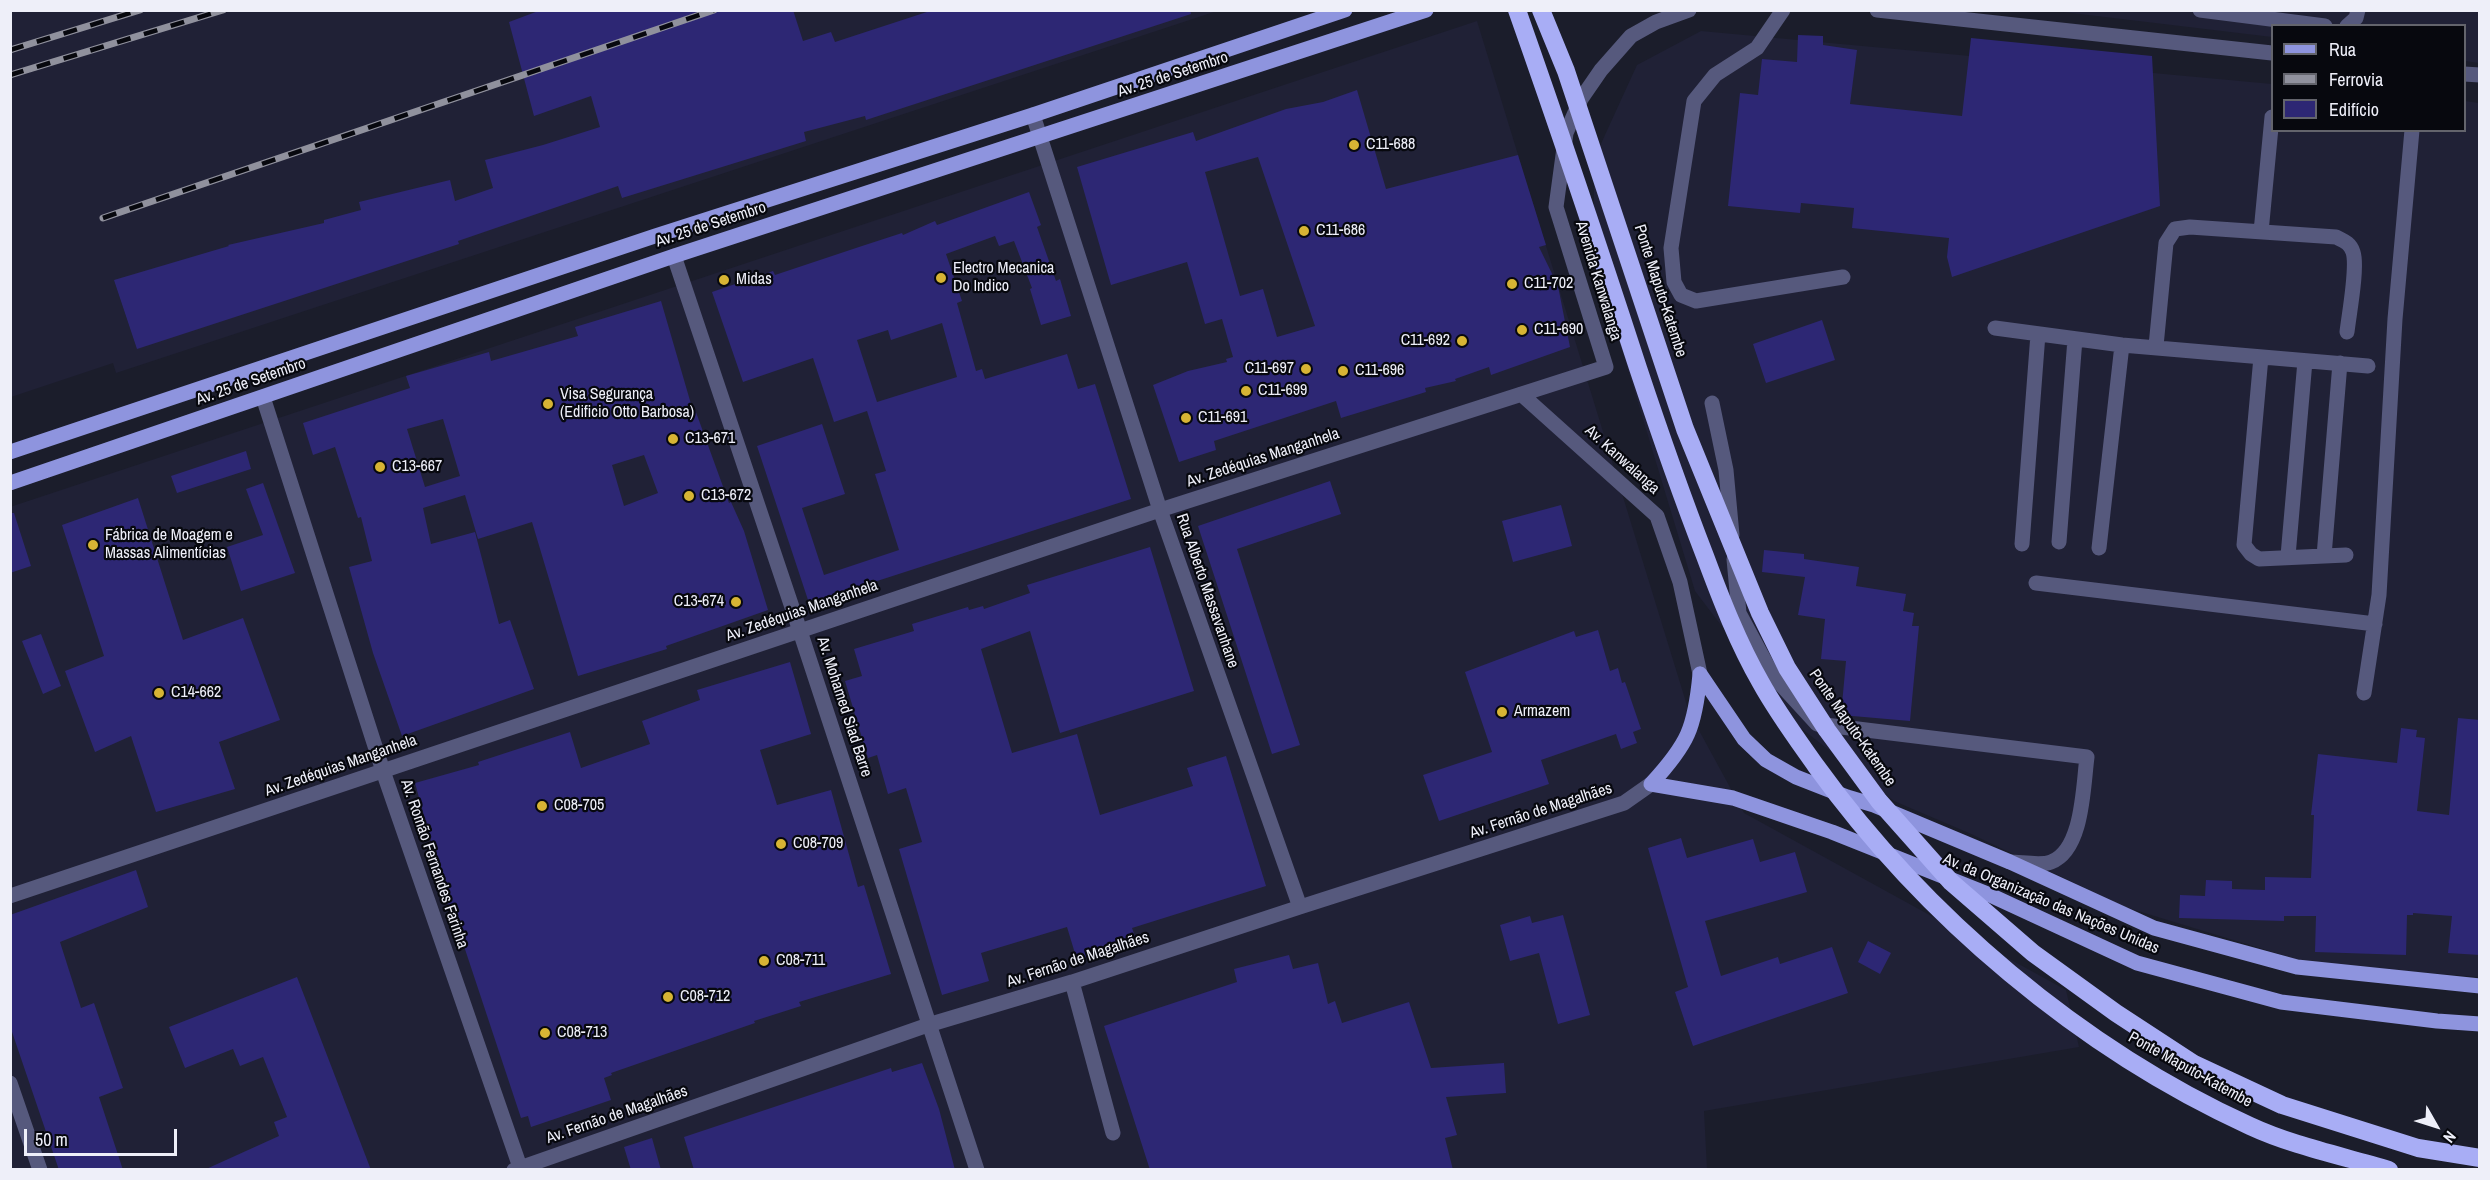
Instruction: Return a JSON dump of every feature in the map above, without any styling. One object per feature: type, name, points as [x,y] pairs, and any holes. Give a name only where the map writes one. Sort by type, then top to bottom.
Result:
[{"type":"highway","name":"Ponte Maputo-Katembe","points":[[1517,10],[1579,188],[1675,479],[1727,613],[1761,683],[1792,732],[1839,798],[1933,904],[2038,995],[2095,1039],[2173,1085],[2252,1127],[2389,1170]]},
{"type":"highway","name":"Ponte Maputo-Katembe","points":[[1541,10],[1566,71],[1685,429],[1760,613],[1787,668],[1827,730],[1879,801],[1950,882],[2032,953],[2116,1013],[2194,1064],[2282,1105],[2418,1148],[2480,1158]]},
{"type":"main road","name":"Av. 25 de Setembro","points":[[10,452],[656,236],[1033,115],[1345,10]]},
{"type":"main road","name":"Av. 25 de Setembro","points":[[10,483],[675,256],[1426,10]]},
{"type":"main road","points":[[1651,784],[1677,755],[1687,736],[1697,710],[1700,674]]},
{"type":"main road","name":"Av. da Organização das Nações Unidas","points":[[1700,674],[1744,739],[1766,760],[1796,777],[1846,797],[1874,805],[2010,862],[2154,928],[2286,964],[2410,980],[2480,986]]},
{"type":"main road","name":"Av. da Organização das Nações Unidas","points":[[1651,784],[1733,798],[1794,818],[1990,895],[2137,963],[2281,1002],[2480,1024]]},
{"type":"street","name":"Avenida Kanwalanga","points":[[1606,367],[1556,207],[1566,133],[1581,99],[1601,70],[1631,36],[1656,22],[1689,10]]},
{"type":"street","points":[[1783,10],[1757,48],[1715,75],[1694,101],[1671,248],[1674,282],[1681,295],[1696,301],[1843,278]]},
{"type":"street","points":[[1876,10],[2271,53]]},
{"type":"street","points":[[1978,21],[1992,10]]},
{"type":"street","points":[[2200,10],[2309,24]]},
{"type":"street","points":[[2350,24],[2358,11]]},
{"type":"street","name":"Rua Alberto Massavanhane","points":[[1033,115],[1160,510],[1299,907]]},
{"type":"street","points":[[2261,232],[2271,127]]},
{"type":"street","points":[[2364,693],[2379,596],[2395,319],[2412,132]]},
{"type":"street","points":[[2156,346],[2166,243],[2175,229],[2190,227],[2336,237],[2347,242],[2354,253],[2347,332]]},
{"type":"street","name":"Av. Mohamed Siad Barre","points":[[675,256],[977,1170]]},
{"type":"street","points":[[1995,328],[2122,345],[2156,346],[2368,366]]},
{"type":"street","points":[[2022,544],[2038,334]]},
{"type":"street","points":[[2059,542],[2075,339]]},
{"type":"street","points":[[2099,549],[2122,345]]},
{"type":"street","points":[[2261,357],[2244,544],[2259,559],[2346,555]]},
{"type":"street","points":[[2288,556],[2305,361]]},
{"type":"street","points":[[2324,556],[2340,363]]},
{"type":"street","name":"Av. Zedéquias Manganhela","points":[[10,896],[1160,510],[1606,367]]},
{"type":"street","name":"Av. Kanwalanga","points":[[1521,394],[1657,516],[1680,582],[1700,674]]},
{"type":"street","name":"Av. Romão Fernandes Farinha","points":[[263,397],[383,771],[519,1169]]},
{"type":"street","points":[[1712,403],[1726,470],[1739,613],[1773,676],[1817,724],[2087,757],[2076,832],[2068,851],[2050,863],[2010,862]]},
{"type":"street","points":[[2036,583],[2375,624]]},
{"type":"street","name":"Av. Fernão de Magalhães","points":[[519,1169],[928,1025],[1072,982],[1624,804],[1651,784]]},
{"type":"street","points":[[1072,982],[1113,1133]]},
{"type":"street","points":[[10,1083],[40,1170]]},
{"type":"shaded area","points":[[10,11],[1217,11],[116,373],[113,363],[11,397]]},
{"type":"shaded area","points":[[2055,11],[2479,11],[2479,63],[2466,61],[2466,24],[2271,24],[2271,37]]},
{"type":"shaded area","points":[[1477,21],[1689,712],[1744,813],[2066,990],[2079,1047],[1704,1111],[1707,1169],[11,1169],[10,507]]},
{"type":"shaded area","points":[[1701,31],[2271,84],[2271,132],[2466,132],[2466,101],[2479,103],[2479,977],[2312,964],[2125,907],[1969,833],[1894,801],[1797,725],[1695,591],[1594,257],[1594,159],[1637,65]]},
{"type":"building","points":[[541,10],[793,10],[803,41],[831,32],[835,42],[933,10],[1190,10],[1191,14],[866,120],[865,116],[804,132],[806,141],[622,198],[618,186],[458,241],[459,244],[137,349],[114,280],[228,245],[324,223],[324,220],[361,210],[359,202],[450,180],[455,201],[493,188],[485,160],[600,127],[591,96],[534,116],[509,22]]},
{"type":"building","points":[[1798,35],[1823,36],[1823,45],[1857,50],[1850,104],[1962,116],[1971,38],[2152,56],[2160,206],[1952,277],[1947,257],[1949,238],[1852,228],[1854,208],[1801,203],[1800,213],[1728,206],[1740,93],[1758,95],[1762,59],[1797,62]]},
{"type":"building","points":[[1357,90],[1386,189],[1518,155],[1546,245],[1539,247],[1558,286],[1570,347],[1491,375],[1489,367],[1455,379],[1456,381],[1425,388],[1426,392],[1341,418],[1336,401],[1214,441],[1216,450],[1179,462],[1153,385],[1188,371],[1227,362],[1226,359],[1233,357],[1222,319],[1205,324],[1187,262],[1111,285],[1077,167],[1193,132],[1196,141],[1286,109],[1323,102]],"holes":[[[1258,157],[1315,326],[1277,337],[1263,289],[1240,296],[1205,172]]]},
{"type":"building","points":[[1029,192],[1041,225],[1037,227],[1056,281],[1060,279],[1071,316],[1041,325],[1030,289],[1032,288],[1014,241],[999,246],[995,236],[946,254],[962,301],[957,303],[976,371],[982,369],[985,379],[1067,354],[1078,389],[1095,384],[1131,499],[809,603],[757,446],[822,424],[845,494],[802,508],[824,575],[899,550],[875,474],[886,471],[867,411],[834,422],[813,358],[743,382],[712,292],[773,271],[775,275],[902,233],[903,235],[935,221],[937,225]],"holes":[[[942,323],[957,377],[877,402],[857,340],[888,330],[891,340]]]},
{"type":"building","points":[[661,301],[691,404],[693,404],[729,503],[731,502],[744,531],[768,610],[666,646],[667,649],[578,676],[532,522],[478,539],[465,495],[423,508],[431,544],[475,532],[499,624],[510,620],[534,689],[402,736],[373,653],[349,567],[372,561],[361,517],[358,518],[335,447],[313,455],[303,423],[410,388],[406,376],[489,352],[491,361],[578,336],[575,327]],"holes":[[[443,419],[460,476],[425,487],[407,429]],[[644,455],[658,493],[624,506],[612,465]]]},
{"type":"building","points":[[1822,320],[1835,360],[1766,383],[1753,344]]},
{"type":"building","points":[[246,451],[251,469],[177,493],[171,476]]},
{"type":"building","points":[[1330,481],[1341,514],[1237,549],[1300,745],[1272,754],[1198,526]]},
{"type":"building","points":[[263,483],[295,573],[241,591],[227,547],[263,535],[246,489]]},
{"type":"building","points":[[138,498],[183,640],[243,618],[280,720],[219,742],[235,789],[156,812],[131,736],[95,752],[65,671],[104,656],[62,525]]},
{"type":"building","points":[[1561,505],[1572,546],[1513,562],[1502,521]]},
{"type":"building","points":[[10,513],[14,513],[31,566],[10,573]]},
{"type":"building","points":[[1150,547],[1194,691],[1060,733],[1030,631],[981,649],[1012,753],[1077,734],[1100,815],[1193,786],[1187,768],[1226,756],[1266,886],[1132,928],[1137,942],[1077,960],[1067,927],[981,953],[989,981],[942,995],[899,849],[922,842],[906,788],[888,794],[877,755],[868,758],[845,681],[862,676],[854,649],[914,631],[912,624],[968,607],[969,610],[983,606],[984,609],[1030,593],[1027,585]]},
{"type":"building","points":[[1764,550],[1804,554],[1804,559],[1859,567],[1856,586],[1906,594],[1903,611],[1914,613],[1912,626],[1919,626],[1910,721],[1841,715],[1846,661],[1821,659],[1825,619],[1798,615],[1805,577],[1762,572]]},
{"type":"building","points":[[1598,630],[1610,671],[1618,668],[1622,683],[1625,682],[1641,729],[1633,732],[1637,743],[1621,749],[1616,734],[1541,760],[1549,784],[1439,821],[1423,775],[1492,752],[1465,672],[1574,631],[1576,637]]},
{"type":"building","points":[[41,634],[61,686],[43,694],[22,641]]},
{"type":"building","points":[[790,662],[811,734],[760,750],[777,805],[831,790],[858,887],[864,885],[891,974],[799,1002],[801,1006],[611,1073],[612,1075],[604,1078],[611,1100],[531,1127],[528,1116],[521,1118],[453,913],[451,914],[415,783],[479,765],[478,762],[570,732],[581,768],[650,744],[642,721],[700,700],[697,690]]},
{"type":"building","points":[[2458,718],[2480,720],[2480,955],[2448,953],[2452,916],[2413,913],[2413,915],[2407,915],[2406,955],[2315,952],[2316,916],[2284,916],[2284,921],[2179,918],[2180,895],[2205,896],[2206,880],[2232,881],[2232,889],[2265,890],[2265,877],[2311,878],[2314,815],[2311,815],[2318,754],[2397,763],[2401,728],[2417,730],[2416,737],[2425,738],[2417,811],[2449,815]]},
{"type":"building","points":[[1681,838],[1687,858],[1753,839],[1760,862],[1795,852],[1807,892],[1705,921],[1721,976],[1778,957],[1780,964],[1832,947],[1848,993],[1693,1046],[1675,992],[1688,987],[1648,848]]},
{"type":"building","points":[[136,870],[148,907],[60,942],[81,1008],[94,1003],[123,1088],[99,1097],[123,1170],[59,1170],[10,1026],[10,915]]},
{"type":"building","points":[[1563,915],[1590,1015],[1558,1024],[1539,953],[1510,961],[1500,925],[1530,916],[1532,923]]},
{"type":"building","points":[[1868,941],[1891,953],[1880,974],[1858,962]]},
{"type":"building","points":[[1289,955],[1293,969],[1318,963],[1328,1004],[1335,1001],[1342,1023],[1409,1002],[1431,1068],[1504,1063],[1506,1093],[1446,1097],[1457,1135],[1445,1138],[1453,1170],[1150,1170],[1104,1026],[1237,982],[1234,969]]},
{"type":"building","points":[[297,977],[371,1170],[204,1170],[279,1136],[274,1122],[287,1117],[263,1057],[240,1066],[233,1049],[185,1068],[169,1027]]},
{"type":"building","points":[[922,1063],[939,1109],[955,1170],[694,1170],[684,1137],[891,1068],[892,1072]]},
{"type":"building","points":[[652,1138],[661,1170],[631,1170],[624,1147]]},
{"type":"railway","points":[[10,50],[140,10]]},
{"type":"railway","points":[[10,75],[223,10]]},
{"type":"railway","points":[[103,218],[714,10]]},
{"type":"place","name":"C11-688","points":[[1354,145]]},
{"type":"place","name":"C11-686","points":[[1304,231]]},
{"type":"place","name":"Electro Mecanica Do Indico","points":[[941,278]]},
{"type":"place","name":"Midas","points":[[724,280]]},
{"type":"place","name":"C11-702","points":[[1512,284]]},
{"type":"place","name":"C11-690","points":[[1522,330]]},
{"type":"place","name":"C11-692","points":[[1462,341]]},
{"type":"place","name":"C11-697","points":[[1306,369]]},
{"type":"place","name":"C11-696","points":[[1343,371]]},
{"type":"place","name":"C11-699","points":[[1246,391]]},
{"type":"place","name":"Visa Segurança (Edificio Otto Barbosa)","points":[[548,404]]},
{"type":"place","name":"C11-691","points":[[1186,418]]},
{"type":"place","name":"C13-671","points":[[673,439]]},
{"type":"place","name":"C13-667","points":[[380,467]]},
{"type":"place","name":"C13-672","points":[[689,496]]},
{"type":"place","name":"Fábrica de Moagem e Massas Alimentícias","points":[[93,545]]},
{"type":"place","name":"C13-674","points":[[736,602]]},
{"type":"place","name":"C14-662","points":[[159,693]]},
{"type":"place","name":"Armazem","points":[[1502,712]]},
{"type":"place","name":"C08-705","points":[[542,806]]},
{"type":"place","name":"C08-709","points":[[781,844]]},
{"type":"place","name":"C08-711","points":[[764,961]]},
{"type":"place","name":"C08-712","points":[[668,997]]},
{"type":"place","name":"C08-713","points":[[545,1033]]}]
